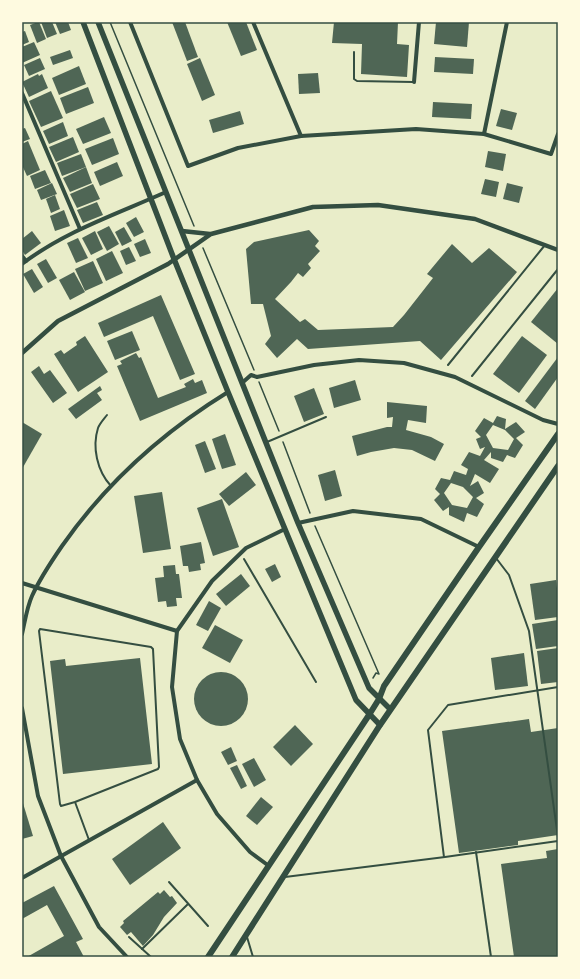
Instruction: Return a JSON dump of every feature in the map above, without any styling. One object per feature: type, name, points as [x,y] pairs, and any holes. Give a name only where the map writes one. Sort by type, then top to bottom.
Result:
[{"type":"main road","points":[[83,22],[174,259],[356,700],[380,725]]},
{"type":"main road","points":[[98,22],[298,523],[368,686],[390,709]]},
{"type":"main road","points":[[208,957],[369,715],[379,699],[384,686],[479,546],[558,434]]},
{"type":"main road","points":[[232,957],[390,709],[558,466]]},
{"type":"street","points":[[130,22],[188,166],[238,148],[301,136],[416,129],[484,134],[551,154],[558,134]]},
{"type":"street","points":[[253,22],[301,136]]},
{"type":"street","points":[[414,82],[419,22]]},
{"type":"street","points":[[484,134],[507,22]]},
{"type":"street","points":[[22,93],[80,229]]},
{"type":"street","points":[[22,256],[24,263],[80,229],[166,192]]},
{"type":"street","points":[[22,353],[58,321],[149,274],[189,250],[211,234],[313,207],[378,205],[475,219],[558,250]]},
{"type":"street","points":[[182,231],[211,234]]},
{"type":"street","points":[[242,383],[251,375],[257,377],[314,365],[359,360],[404,362],[455,377],[543,420],[558,424]]},
{"type":"street","points":[[22,634],[31,598],[40,579],[68,537],[84,517],[111,486],[135,462],[171,431],[228,392]]},
{"type":"street","points":[[298,523],[352,511],[421,519],[479,546]]},
{"type":"street","points":[[269,866],[257,858],[217,814],[197,780],[180,739],[172,687],[177,631],[212,581],[246,548],[285,529]]},
{"type":"street","points":[[22,583],[177,631]]},
{"type":"street","points":[[22,708],[38,796],[61,856],[99,927],[127,957]]},
{"type":"street","points":[[22,878],[197,780]]},
{"type":"lane","points":[[354,52],[354,79],[357,81],[414,82]]},
{"type":"lane","points":[[448,365],[545,244]]},
{"type":"lane","points":[[472,376],[558,269]]},
{"type":"lane","points":[[107,415],[98,426],[96,459],[100,471],[111,486]]},
{"type":"lane","points":[[266,442],[326,418]]},
{"type":"lane","points":[[495,556],[509,576],[529,631],[558,837]]},
{"type":"lane","points":[[244,559],[316,682]]},
{"type":"lane","points":[[40,629],[151,647],[152,649],[159,767],[75,802],[61,806],[60,804],[39,631],[40,629]]},
{"type":"lane","points":[[444,857],[428,730],[448,705],[558,687]]},
{"type":"lane","points":[[75,802],[89,840]]},
{"type":"lane","points":[[282,877],[558,841]]},
{"type":"lane","points":[[476,852],[491,957]]},
{"type":"lane","points":[[169,882],[208,926]]},
{"type":"lane","points":[[142,949],[188,904]]},
{"type":"lane","points":[[246,933],[253,957]]},
{"type":"lane","points":[[129,937],[151,957]]},
{"type":"path","points":[[110,22],[197,233]]},
{"type":"path","points":[[200,241],[281,436],[312,519],[379,674],[376,673],[368,686]]},
{"type":"building","points":[[38,22],[46,39],[37,43],[30,25]]},
{"type":"building","points":[[41,22],[52,22],[57,34],[47,38]]},
{"type":"building","points":[[55,22],[68,22],[71,30],[60,34]]},
{"type":"building","points":[[172,22],[185,22],[198,57],[187,61]]},
{"type":"building","points":[[227,22],[246,22],[257,50],[241,56]]},
{"type":"building","points":[[334,22],[398,22],[397,44],[409,45],[407,77],[361,74],[362,44],[332,43]]},
{"type":"building","points":[[436,22],[469,22],[467,47],[434,44]]},
{"type":"building","points":[[25,31],[29,42],[22,45],[22,32]]},
{"type":"building","points":[[34,42],[40,55],[22,63],[22,47]]},
{"type":"building","points":[[70,50],[73,58],[53,65],[50,57]]},
{"type":"building","points":[[435,57],[474,59],[473,74],[434,72]]},
{"type":"building","points":[[40,58],[45,69],[29,76],[24,65]]},
{"type":"building","points":[[200,58],[215,95],[202,101],[187,64]]},
{"type":"building","points":[[79,66],[86,84],[59,95],[52,78]]},
{"type":"building","points":[[318,73],[320,93],[299,94],[298,74]]},
{"type":"building","points":[[38,74],[39,76],[42,74],[48,88],[29,97],[22,82]]},
{"type":"building","points":[[88,87],[94,103],[66,114],[60,98]]},
{"type":"building","points":[[51,91],[63,118],[41,127],[29,101]]},
{"type":"building","points":[[433,102],[472,104],[471,119],[432,117]]},
{"type":"building","points":[[501,109],[517,113],[512,130],[496,126]]},
{"type":"building","points":[[240,111],[244,124],[213,133],[209,120]]},
{"type":"building","points":[[104,117],[111,133],[83,144],[76,129]]},
{"type":"building","points":[[63,122],[68,136],[49,144],[43,131]]},
{"type":"building","points":[[25,128],[30,139],[22,142],[22,129]]},
{"type":"building","points":[[73,137],[79,152],[56,162],[49,147]]},
{"type":"building","points":[[113,138],[119,154],[92,165],[85,149]]},
{"type":"building","points":[[28,141],[40,170],[27,176],[22,165],[22,144]]},
{"type":"building","points":[[488,151],[506,154],[503,171],[485,167]]},
{"type":"building","points":[[81,154],[86,167],[62,176],[57,163]]},
{"type":"building","points":[[117,162],[123,176],[100,186],[94,172]]},
{"type":"building","points":[[86,167],[92,183],[70,192],[63,178]]},
{"type":"building","points":[[45,170],[51,183],[35,189],[30,176]]},
{"type":"building","points":[[485,179],[499,182],[496,197],[481,194]]},
{"type":"building","points":[[52,183],[57,194],[41,200],[37,190]]},
{"type":"building","points":[[507,183],[523,187],[519,203],[503,199]]},
{"type":"building","points":[[93,184],[100,199],[77,208],[70,194]]},
{"type":"building","points":[[55,195],[60,209],[51,213],[46,199]]},
{"type":"building","points":[[97,202],[103,215],[83,223],[77,210]]},
{"type":"building","points":[[64,210],[70,226],[55,231],[50,216]]},
{"type":"building","points":[[136,217],[144,232],[134,237],[126,223]]},
{"type":"building","points":[[109,226],[119,244],[107,251],[97,232]]},
{"type":"building","points":[[124,227],[132,241],[122,246],[115,232]]},
{"type":"building","points":[[309,230],[319,241],[315,246],[320,251],[308,264],[311,268],[303,277],[298,273],[275,299],[300,322],[305,319],[318,330],[393,327],[433,278],[427,274],[452,244],[472,263],[489,248],[517,272],[441,360],[420,341],[308,349],[297,339],[277,358],[265,344],[271,336],[263,304],[251,304],[246,249],[254,242]]},
{"type":"building","points":[[32,231],[41,243],[25,255],[22,250],[22,239]]},
{"type":"building","points":[[95,231],[103,249],[91,255],[82,238]]},
{"type":"building","points":[[78,238],[88,258],[76,263],[67,243]]},
{"type":"building","points":[[145,239],[151,253],[140,257],[134,244]]},
{"type":"building","points":[[129,247],[136,261],[126,265],[120,251]]},
{"type":"building","points":[[112,251],[123,273],[106,281],[96,259]]},
{"type":"building","points":[[46,259],[57,278],[48,283],[37,264]]},
{"type":"building","points":[[93,261],[103,283],[85,291],[75,269]]},
{"type":"building","points":[[32,269],[43,287],[34,293],[23,274]]},
{"type":"building","points":[[74,272],[85,292],[70,300],[59,280]]},
{"type":"building","points":[[558,288],[558,344],[531,322]]},
{"type":"building","points":[[161,295],[195,374],[180,380],[153,316],[104,337],[98,323]]},
{"type":"building","points":[[132,331],[140,350],[115,360],[107,341]]},
{"type":"building","points":[[85,336],[108,372],[78,392],[54,354],[61,350],[64,354],[77,345],[76,342]]},
{"type":"building","points":[[522,336],[547,355],[519,393],[493,374]]},
{"type":"building","points":[[136,353],[139,358],[141,357],[158,398],[186,387],[184,384],[193,379],[195,383],[202,380],[207,393],[140,421],[117,366],[122,364],[120,361]]},
{"type":"building","points":[[558,357],[558,377],[535,409],[525,401]]},
{"type":"building","points":[[39,366],[44,374],[50,370],[67,393],[53,403],[31,372]]},
{"type":"building","points":[[355,380],[361,400],[334,408],[329,388]]},
{"type":"building","points":[[100,386],[102,390],[97,393],[102,400],[76,419],[68,409]]},
{"type":"building","points":[[314,388],[324,414],[304,422],[294,396]]},
{"type":"building","points":[[387,402],[427,406],[426,423],[408,420],[406,430],[431,437],[444,444],[435,461],[412,450],[394,448],[357,456],[352,436],[392,427],[393,417],[387,418]]},
{"type":"building","points":[[497,416],[506,419],[505,429],[516,422],[525,432],[516,438],[523,445],[515,458],[507,455],[503,462],[491,458],[491,452],[484,460],[499,469],[490,483],[475,474],[470,486],[478,481],[484,493],[476,498],[484,504],[477,517],[467,513],[464,522],[449,515],[449,507],[443,511],[434,500],[440,494],[435,489],[441,478],[450,480],[454,471],[466,475],[468,469],[461,465],[469,452],[480,456],[485,447],[480,449],[476,439],[481,437],[475,431],[484,418],[493,423]],"holes":[[[493,425],[505,430],[514,439],[508,450],[493,448],[486,435]],[[451,483],[463,487],[473,497],[467,508],[452,505],[444,493]]]},
{"type":"building","points":[[22,422],[42,434],[22,469]]},
{"type":"building","points":[[225,434],[236,465],[222,469],[212,439]]},
{"type":"building","points":[[205,441],[216,469],[205,473],[195,445]]},
{"type":"building","points":[[335,470],[342,496],[325,501],[318,475]]},
{"type":"building","points":[[246,472],[256,485],[229,506],[219,494]]},
{"type":"building","points":[[162,492],[171,549],[143,553],[134,496]]},
{"type":"building","points":[[222,499],[239,547],[213,556],[197,508]]},
{"type":"building","points":[[201,542],[205,563],[200,564],[201,570],[189,572],[188,566],[183,566],[180,546]]},
{"type":"building","points":[[275,564],[281,577],[272,582],[265,569]]},
{"type":"building","points":[[175,565],[176,574],[179,574],[182,598],[176,598],[177,606],[167,607],[166,601],[158,602],[155,578],[164,577],[163,566]]},
{"type":"building","points":[[241,574],[250,586],[226,606],[216,594]]},
{"type":"building","points":[[556,580],[558,617],[535,620],[530,584]]},
{"type":"building","points":[[209,601],[221,608],[208,631],[196,625]]},
{"type":"building","points":[[558,620],[558,646],[536,649],[532,624]]},
{"type":"building","points":[[215,625],[243,640],[230,663],[202,648]]},
{"type":"building","points":[[558,648],[558,682],[541,684],[537,651]]},
{"type":"building","points":[[524,653],[528,686],[495,690],[491,658]]},
{"type":"building","points":[[140,658],[152,764],[63,774],[50,661],[65,659],[66,666]]},
{"type":"building","points":[[216,672],[226,672],[236,676],[244,684],[248,694],[248,704],[244,714],[236,722],[226,726],[216,726],[206,722],[198,714],[194,704],[194,694],[198,684],[206,676]]},
{"type":"building","points":[[529,719],[531,732],[558,728],[558,835],[518,841],[518,845],[459,853],[442,731]]},
{"type":"building","points":[[295,725],[313,744],[291,766],[273,747]]},
{"type":"building","points":[[231,747],[237,761],[228,765],[221,752]]},
{"type":"building","points":[[254,758],[266,780],[254,787],[242,764]]},
{"type":"building","points":[[237,765],[247,786],[241,789],[230,768]]},
{"type":"building","points":[[261,797],[273,807],[257,825],[246,816]]},
{"type":"building","points":[[22,800],[33,836],[22,839]]},
{"type":"building","points":[[163,822],[181,848],[130,885],[112,859]]},
{"type":"building","points":[[558,849],[558,957],[514,957],[501,864],[547,858],[546,851]]},
{"type":"building","points":[[54,886],[83,939],[76,942],[84,957],[27,957],[64,936],[47,905],[22,919],[22,903]]},
{"type":"building","points":[[164,890],[170,897],[172,896],[177,903],[164,917],[153,935],[143,946],[131,932],[127,935],[120,927],[124,923],[123,921],[158,892],[160,894]]}]
